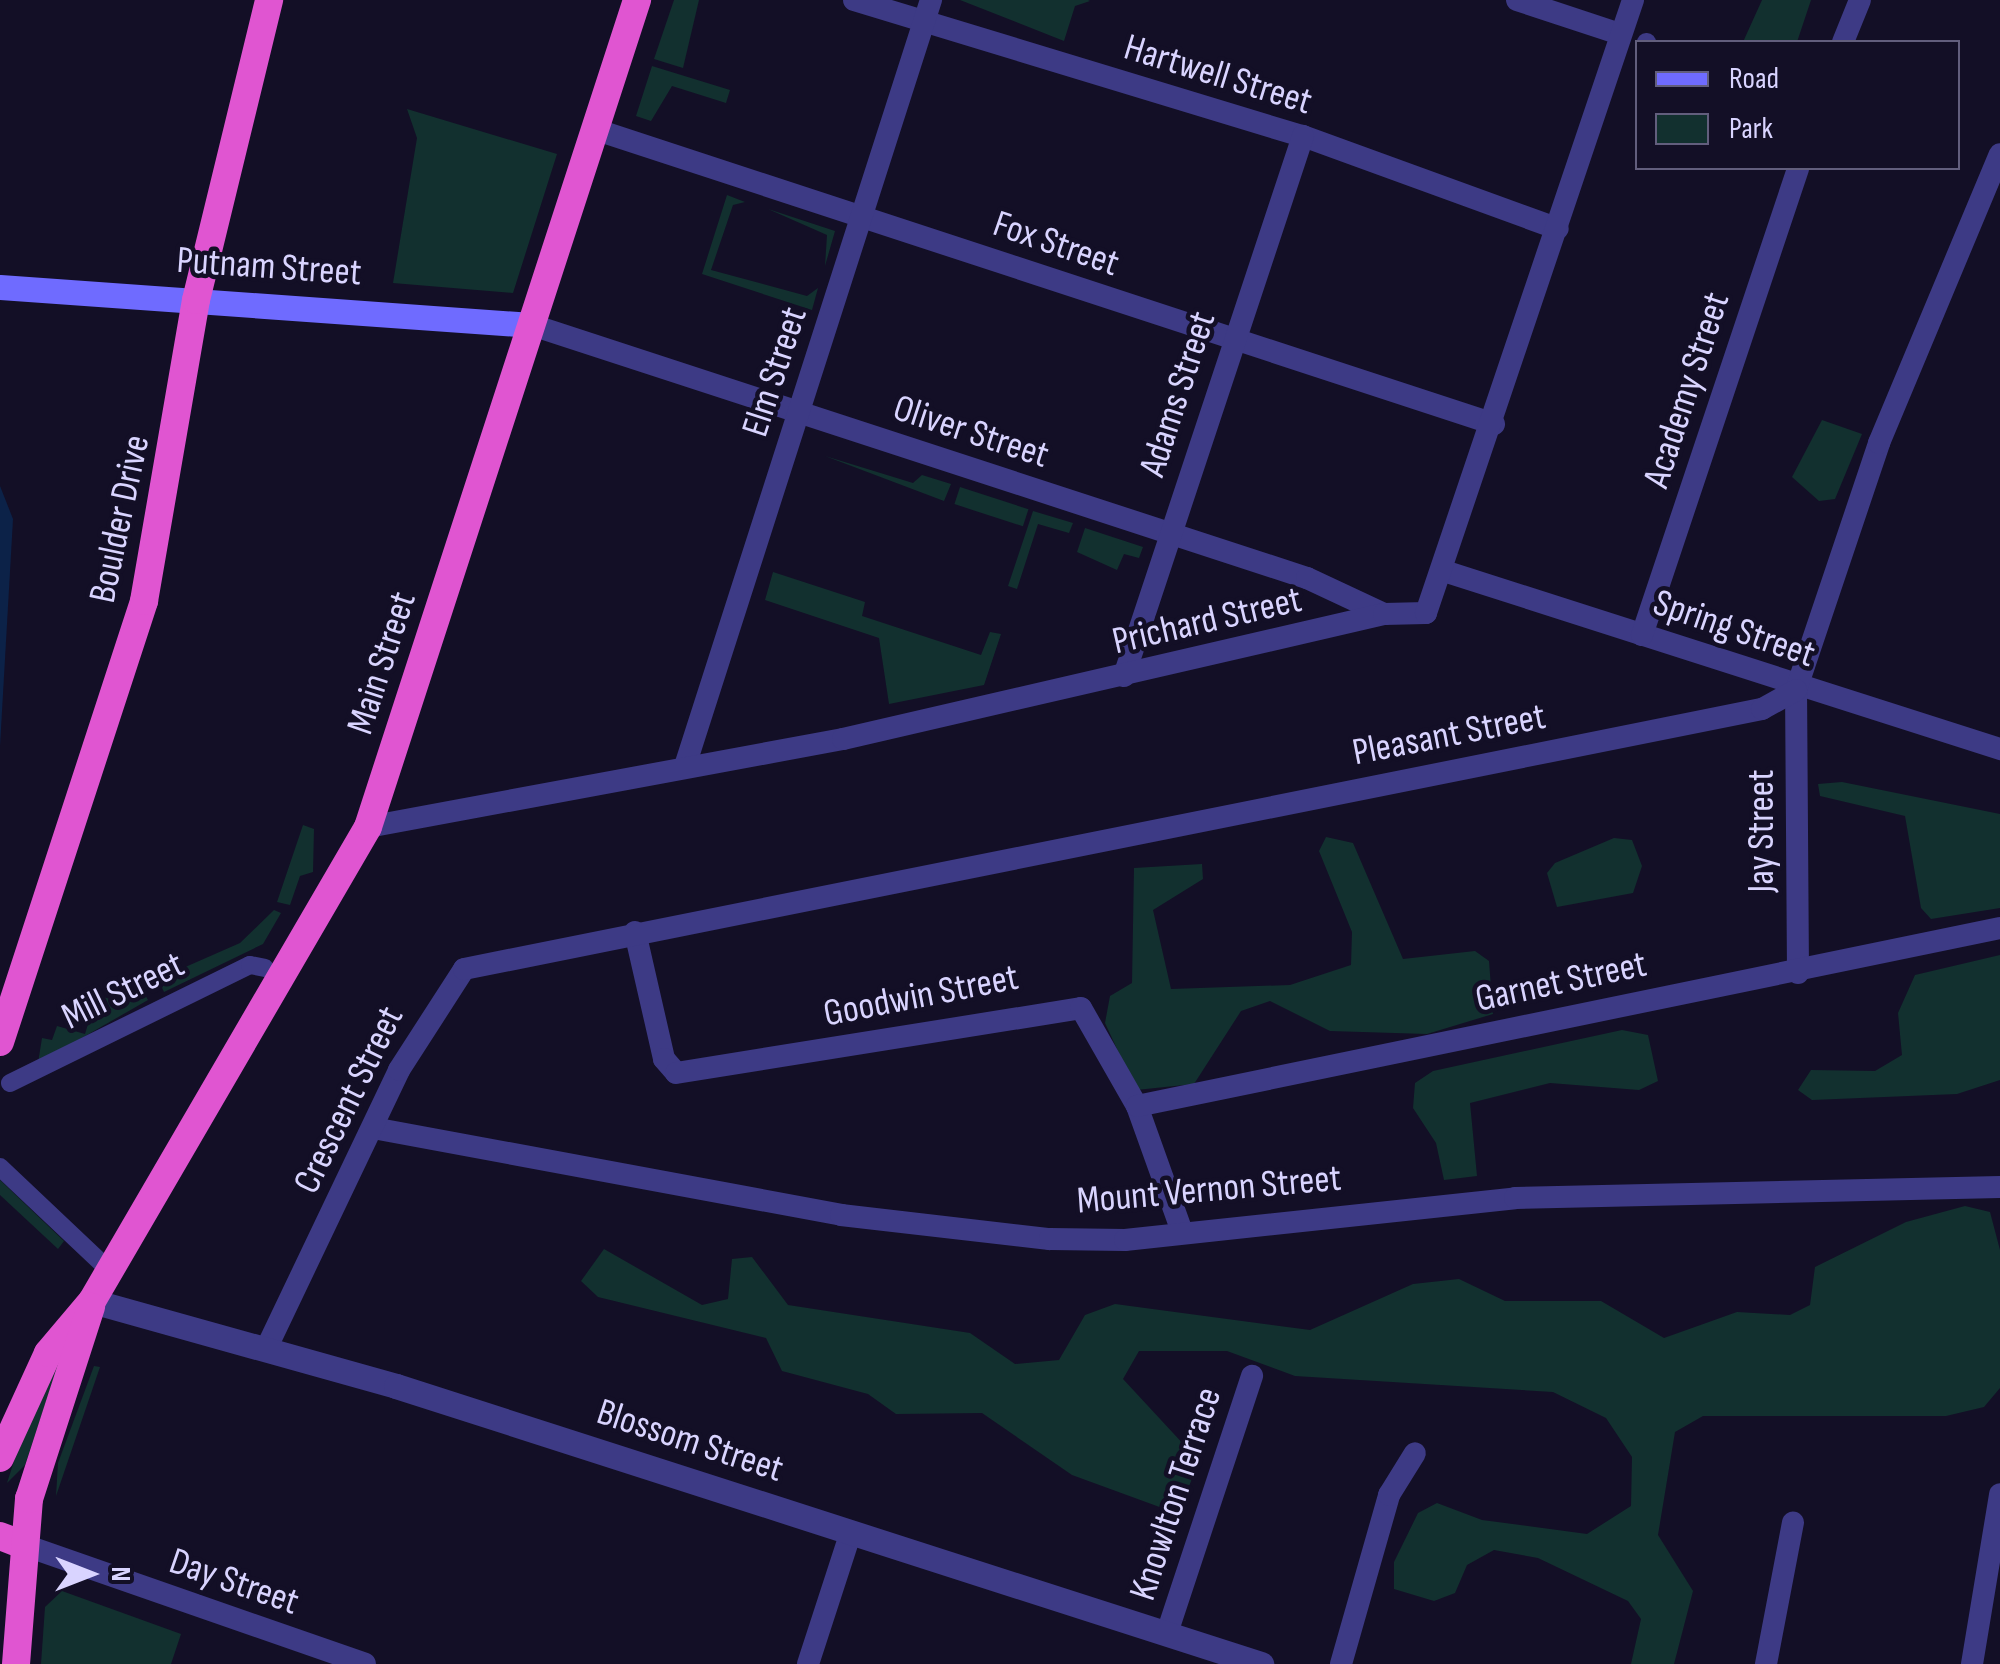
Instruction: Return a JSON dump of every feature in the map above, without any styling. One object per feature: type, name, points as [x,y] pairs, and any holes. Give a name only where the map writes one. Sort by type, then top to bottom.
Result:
[{"type":"highway","name":"Boulder Drive","points":[[0,1042],[144,600],[196,300],[270,0]]},
{"type":"highway","name":"Main Street","points":[[0,1458],[10,1409],[92,1301],[368,827],[637,0]]},
{"type":"highway","name":"Main Street","points":[[16,1664],[12,1541],[92,1301]]},
{"type":"main road","name":"Putnam Street","points":[[0,286],[532,324]]},
{"type":"street","name":"Hartwell Street","points":[[854,0],[1303,136],[1558,228]]},
{"type":"street","name":"Elm Street","points":[[685,766],[931,0]]},
{"type":"street","points":[[1518,0],[1638,40]]},
{"type":"street","name":"Prichard Street","points":[[1633,0],[1638,40]]},
{"type":"street","points":[[1845,40],[1860,0]]},
{"type":"street","name":"Prichard Street","points":[[368,827],[1124,676],[1384,614],[1426,613],[1446,572],[1558,228],[1635,47]]},
{"type":"street","name":"Fox Street","points":[[596,130],[1494,424]]},
{"type":"street","name":"Adams Street","points":[[1124,676],[1303,136]]},
{"type":"street","points":[[1796,690],[1879,443],[2000,154]]},
{"type":"street","name":"Academy Street","points":[[1642,635],[1797,170]]},
{"type":"street","name":"Oliver Street","points":[[532,324],[1170,534],[1384,614]]},
{"type":"street","name":"Spring Street","points":[[1446,572],[1796,690],[2000,749]]},
{"type":"street","name":"Pleasant Street","points":[[549,947],[1762,708],[1796,690]]},
{"type":"street","name":"Jay Street","points":[[1796,690],[1798,972]]},
{"type":"street","name":"Garnet Street","points":[[1137,1106],[2000,928]]},
{"type":"street","name":"Goodwin Street","points":[[635,932],[664,1059],[676,1073],[1071,1004],[1093,1020],[1137,1106],[1182,1232]]},
{"type":"street","name":"Crescent Street","points":[[268,1347],[374,1128],[458,974],[549,947]]},
{"type":"street","name":"Mill Street","points":[[10,1083],[250,965],[265,968]]},
{"type":"street","name":"Mount Vernon Street","points":[[374,1128],[932,1230],[1069,1239],[1182,1232],[1515,1198],[2000,1187]]},
{"type":"street","points":[[0,1168],[110,1271]]},
{"type":"street","name":"Blossom Street","points":[[92,1301],[268,1347],[1261,1664]]},
{"type":"street","name":"Knowlton Terrace","points":[[1167,1633],[1252,1376]]},
{"type":"street","points":[[1341,1664],[1389,1494],[1415,1453]]},
{"type":"street","points":[[1972,1664],[2000,1494]]},
{"type":"street","points":[[1766,1664],[1793,1523]]},
{"type":"street","points":[[808,1664],[851,1532]]},
{"type":"street","name":"Day Street","points":[[12,1541],[366,1664]]},
{"type":"green space","points":[[674,0],[699,0],[683,68],[654,59]]},
{"type":"green space","points":[[960,0],[1090,1],[1075,6],[1064,41]]},
{"type":"green space","points":[[1762,0],[1811,0],[1798,40],[1744,40]]},
{"type":"green space","points":[[652,66],[730,90],[726,103],[672,86],[651,121],[636,116]]},
{"type":"green space","points":[[407,109],[557,154],[513,293],[393,283],[417,138]]},
{"type":"green space","points":[[727,195],[745,202],[733,205],[711,270],[807,296],[818,288],[812,310],[702,274]]},
{"type":"green space","points":[[768,209],[835,231],[825,266],[827,235]]},
{"type":"green space","points":[[1822,420],[1862,434],[1835,499],[1819,501],[1792,477]]},
{"type":"green space","points":[[825,456],[913,483],[922,475],[951,484],[944,501]]},
{"type":"green space","points":[[960,487],[1028,509],[1023,526],[954,504]]},
{"type":"green space","points":[[1033,511],[1073,523],[1069,533],[1038,524],[1017,589],[1008,586]]},
{"type":"green space","points":[[1085,528],[1143,547],[1139,558],[1124,554],[1117,570],[1077,552]]},
{"type":"green space","points":[[773,572],[865,602],[862,616],[981,655],[990,632],[1001,634],[984,685],[889,704],[879,638],[765,600]]},
{"type":"green space","points":[[1842,782],[2000,814],[2000,908],[1931,919],[1921,908],[1905,816],[1820,796],[1818,784]]},
{"type":"green space","points":[[303,825],[314,829],[313,872],[300,876],[290,905],[277,902]]},
{"type":"green space","points":[[1326,837],[1353,843],[1403,959],[1475,951],[1489,961],[1493,1014],[1427,1034],[1330,1031],[1270,1001],[1241,1011],[1194,1084],[1136,1090],[1105,1023],[1110,996],[1132,983],[1134,868],[1202,864],[1203,879],[1153,910],[1171,989],[1290,985],[1351,965],[1352,932],[1319,851]]},
{"type":"green space","points":[[1614,838],[1632,840],[1642,866],[1633,893],[1557,907],[1547,873],[1555,863]]},
{"type":"green space","points":[[274,910],[281,913],[263,944],[164,992],[158,979],[240,943]]},
{"type":"green space","points":[[2000,955],[2000,1080],[1957,1094],[1812,1100],[1798,1090],[1811,1070],[1875,1071],[1902,1055],[1898,1013],[1915,975]]},
{"type":"green space","points":[[141,987],[148,1000],[38,1063],[42,1038],[52,1040],[57,1026],[85,1034],[97,995],[116,1001]]},
{"type":"green space","points":[[1622,1030],[1648,1035],[1658,1081],[1639,1090],[1550,1083],[1470,1103],[1477,1176],[1444,1180],[1436,1143],[1413,1108],[1415,1083],[1433,1071]]},
{"type":"green space","points":[[0,1180],[64,1241],[58,1249],[0,1195]]},
{"type":"green space","points":[[1965,1206],[1990,1212],[2000,1250],[2000,1388],[1984,1407],[1946,1416],[1703,1416],[1675,1432],[1658,1535],[1693,1591],[1674,1664],[1631,1664],[1641,1619],[1628,1601],[1538,1558],[1494,1550],[1467,1565],[1455,1593],[1434,1601],[1394,1589],[1394,1562],[1418,1513],[1437,1503],[1482,1520],[1587,1534],[1631,1506],[1632,1457],[1606,1418],[1553,1392],[1295,1376],[1227,1351],[1139,1351],[1123,1379],[1199,1461],[1182,1504],[1165,1509],[1072,1475],[982,1413],[896,1414],[868,1394],[782,1371],[766,1338],[598,1297],[581,1281],[604,1249],[702,1305],[728,1299],[732,1259],[752,1257],[788,1305],[970,1333],[1015,1364],[1059,1360],[1085,1315],[1115,1304],[1310,1330],[1413,1284],[1459,1279],[1505,1301],[1601,1301],[1664,1338],[1737,1312],[1790,1315],[1810,1305],[1815,1267],[1906,1222]]},
{"type":"green space","points":[[59,1363],[25,1465],[7,1483],[26,1424]]},
{"type":"green space","points":[[94,1366],[100,1367],[56,1496],[58,1463]]},
{"type":"green space","points":[[62,1591],[181,1634],[171,1664],[41,1664],[45,1607]]},
{"type":"water","points":[[0,486],[13,519],[0,746]]}]
